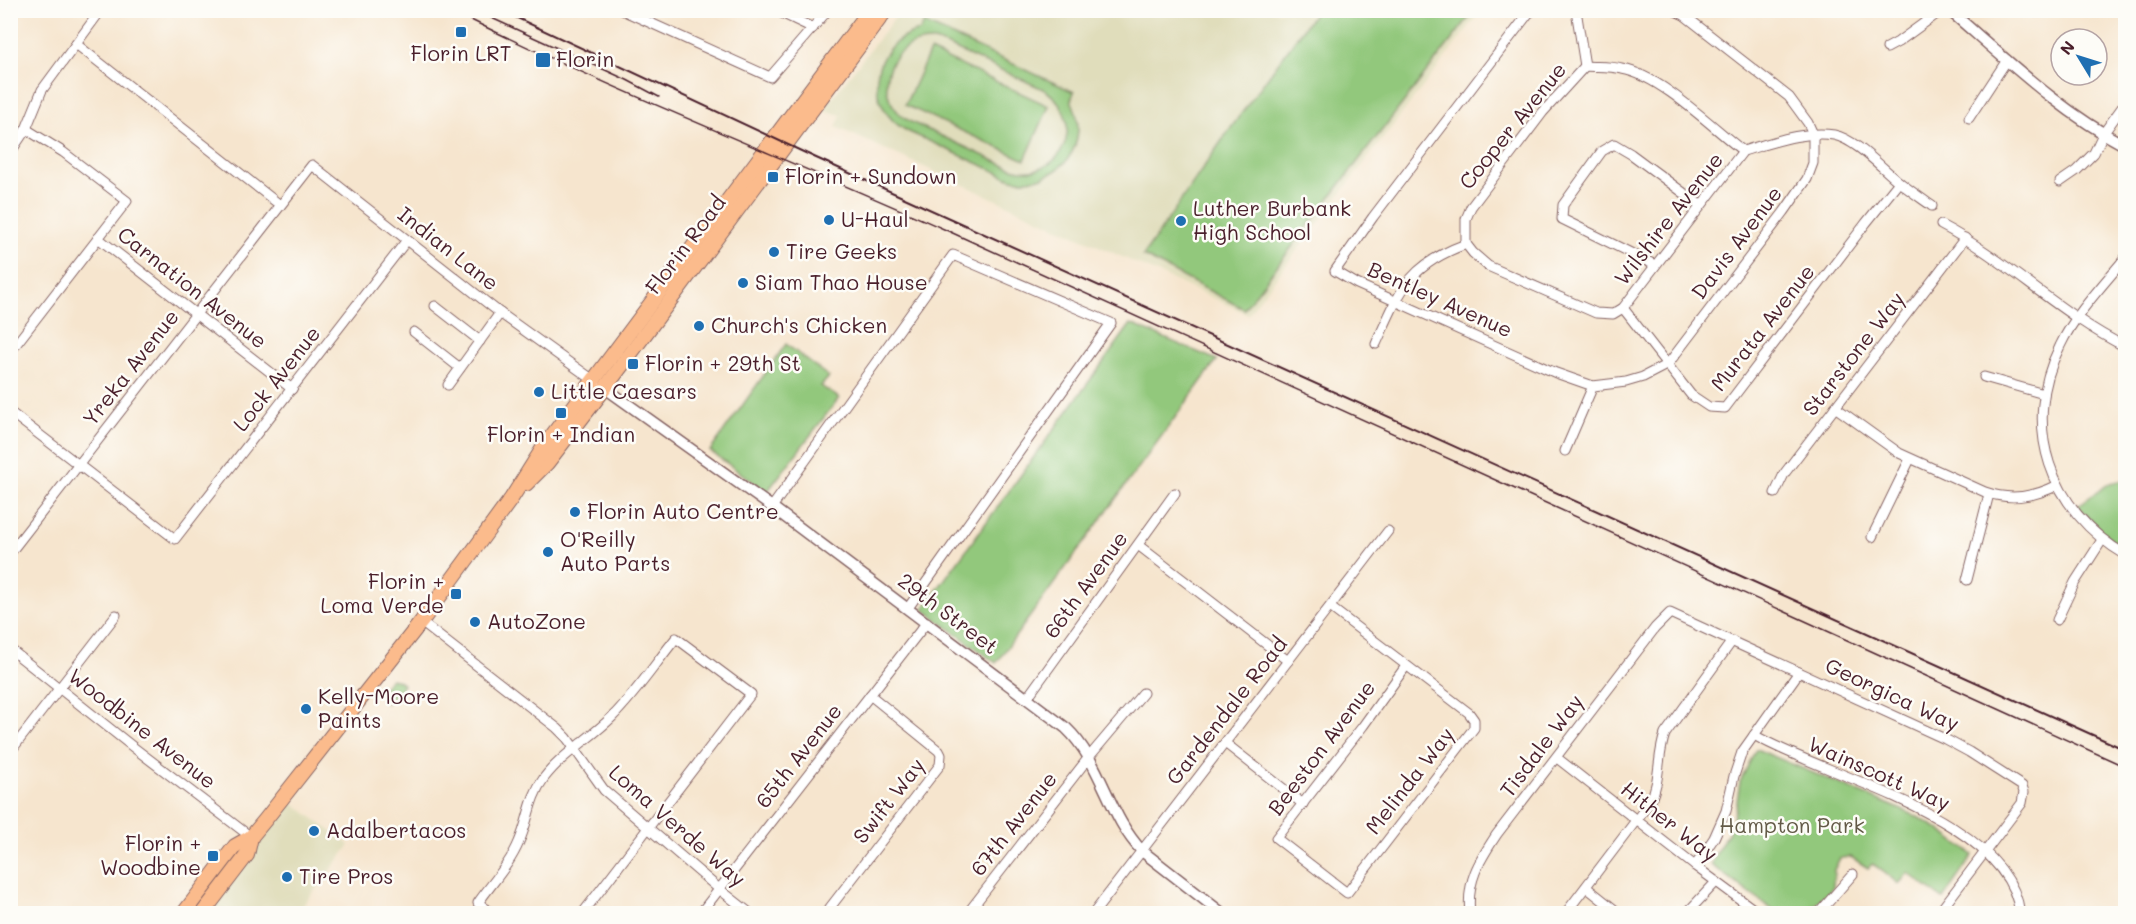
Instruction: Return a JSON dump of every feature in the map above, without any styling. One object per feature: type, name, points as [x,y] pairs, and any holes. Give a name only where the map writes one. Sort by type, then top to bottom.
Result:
[{"type":"main road","name":"Florin Road","points":[[184,912],[235,846],[251,837],[316,757],[421,622],[511,499],[547,464],[600,384],[879,12]]},
{"type":"main road","name":"Florin Road","points":[[202,914],[247,855],[251,837]]},
{"type":"street","points":[[10,153],[26,129],[42,90],[101,10]]},
{"type":"street","points":[[622,10],[770,77],[828,10]]},
{"type":"street","points":[[775,10],[813,28]]},
{"type":"street","name":"Bentley Avenue","points":[[1533,10],[1373,217],[1335,271],[1357,284],[1556,373],[1593,386],[1626,382],[1643,377],[1668,364]]},
{"type":"street","points":[[1576,10],[1585,66],[1623,69],[1647,77],[1743,152],[1774,142],[1813,134],[1836,135],[1862,150],[1899,182],[1932,206]]},
{"type":"street","points":[[1673,10],[1684,15],[1790,97],[1813,134]]},
{"type":"street","points":[[1887,48],[1942,10]]},
{"type":"street","points":[[1949,10],[2063,107],[2103,134],[2126,146]]},
{"type":"street","points":[[76,44],[280,205]]},
{"type":"street","points":[[1969,118],[2007,60]]},
{"type":"street","name":"Cooper Avenue","points":[[1466,244],[1466,219],[1471,207],[1543,112],[1585,66]]},
{"type":"street","points":[[2060,182],[2094,153],[2103,134],[2126,102]]},
{"type":"street","points":[[10,352],[127,201],[63,152],[26,129]]},
{"type":"street","name":"Davis Avenue","points":[[1668,364],[1807,179],[1813,163],[1813,134]]},
{"type":"street","points":[[1655,265],[1562,219],[1563,205],[1602,151],[1614,144],[1700,205]]},
{"type":"street","name":"Wilshire Avenue","points":[[1623,308],[1743,152]]},
{"type":"street","name":"Indian Lane","points":[[280,205],[312,165],[500,313],[600,384]]},
{"type":"street","name":"Murata Avenue","points":[[1623,308],[1691,395],[1709,408],[1725,408],[1899,182]]},
{"type":"street","name":"Yreka Avenue","points":[[10,553],[280,205]]},
{"type":"street","points":[[1941,225],[1965,238],[2077,319],[2126,347]]},
{"type":"street","name":"Carnation Avenue","points":[[98,238],[292,389]]},
{"type":"street","name":"Starstone Way","points":[[1775,494],[1784,474],[1965,238]]},
{"type":"street","name":"Lock Avenue","points":[[79,465],[175,539],[407,240]]},
{"type":"street","points":[[1376,344],[1396,300],[1413,275],[1426,262],[1446,251],[1466,244],[1488,266],[1596,313],[1613,314],[1623,308]]},
{"type":"street","points":[[772,507],[953,255],[1111,323],[908,608]]},
{"type":"street","points":[[2126,257],[2061,343],[2053,361],[2044,394],[2044,441],[2051,470],[2058,485],[2076,515],[2102,540],[2126,555]]},
{"type":"street","points":[[435,306],[480,340]]},
{"type":"street","points":[[448,384],[500,313]]},
{"type":"street","points":[[414,332],[460,368]]},
{"type":"street","points":[[1984,377],[2044,394]]},
{"type":"street","name":"29th Street","points":[[600,384],[927,622],[1073,735],[1089,758],[1122,827],[1142,851],[1217,912]]},
{"type":"street","points":[[1565,451],[1593,386]]},
{"type":"street","points":[[1835,407],[1883,443],[1910,459],[1989,494],[2011,497],[2026,496],[2058,485]]},
{"type":"street","points":[[10,412],[79,465]]},
{"type":"street","points":[[1872,537],[1910,459]]},
{"type":"street","name":"66th Avenue","points":[[1027,698],[1175,493]]},
{"type":"street","points":[[1967,580],[1989,494]]},
{"type":"street","name":"Gardendale Road","points":[[1093,914],[1388,531]]},
{"type":"street","points":[[2057,620],[2076,582],[2102,540]]},
{"type":"street","points":[[1138,545],[1288,661]]},
{"type":"street","name":"Melinda Way","points":[[1330,607],[1469,713],[1474,720],[1474,728],[1347,893]]},
{"type":"street","name":"Georgica Way","points":[[1670,613],[1945,739],[2022,786],[2024,792],[2022,803],[1984,852]]},
{"type":"street","name":"Tisdale Way","points":[[1470,914],[1470,896],[1475,867],[1497,834],[1648,636],[1670,613]]},
{"type":"street","points":[[10,752],[116,615]]},
{"type":"street","name":"Loma Verde Way","points":[[421,622],[557,728],[604,790],[751,914]]},
{"type":"street","name":"65th Avenue","points":[[700,914],[927,622]]},
{"type":"street","points":[[493,914],[478,903],[514,852],[523,832],[536,789],[552,768],[612,717],[676,638],[751,694],[582,914]]},
{"type":"street","points":[[1565,914],[1650,802],[1656,789],[1661,744],[1665,734],[1732,641]]},
{"type":"street","name":"Woodbine Avenue","points":[[10,649],[251,837]]},
{"type":"street","name":"Beeston Avenue","points":[[1347,893],[1276,838],[1364,726],[1406,666]]},
{"type":"street","points":[[1695,866],[1714,838],[1726,811],[1742,752],[1799,672]]},
{"type":"street","name":"67th Avenue","points":[[967,914],[1143,693]]},
{"type":"street","name":"Swift Way","points":[[825,914],[936,771],[942,760],[939,751],[927,740],[870,695]]},
{"type":"street","name":"Wainscott Way","points":[[1754,735],[1782,750],[1915,806],[1948,825],[2001,868],[2017,896],[2020,914]]},
{"type":"street","points":[[1225,743],[1303,804]]},
{"type":"street","name":"Hither Way","points":[[1557,758],[1760,914]]},
{"type":"street","points":[[1938,914],[1984,852]]},
{"type":"street","points":[[1818,914],[1853,874]]},
{"type":"street","points":[[1686,914],[1716,882]]},
{"type":"street","points":[[1586,887],[1620,914]]},
{"type":"shaded area","name":"Luther Burbank High School","points":[[900,11],[1481,11],[1248,314],[836,127],[841,115],[823,110]]},
{"type":"shaded area","points":[[291,802],[350,845],[297,913],[206,914]]},
{"type":"shaded area","points":[[1588,903],[1602,913],[1572,913],[1579,904]]},
{"type":"green space","points":[[1316,11],[1474,11],[1244,309],[1143,256],[1225,136]]},
{"type":"green space","points":[[924,23],[1074,92],[1071,100],[1077,116],[1078,132],[1075,146],[1068,159],[1058,169],[1045,176],[1029,180],[1012,179],[907,131],[892,120],[882,106],[877,91],[877,76],[881,61],[890,48],[903,38],[920,31]],"holes":[[[934,41],[1043,89],[1056,100],[1064,112],[1067,126],[1066,140],[1060,153],[1051,163],[1037,169],[1011,168],[911,122],[898,112],[890,99],[886,85],[888,72],[894,59],[904,49],[917,43]]]},
{"type":"green space","points":[[930,51],[1049,106],[1025,160],[905,105]]},
{"type":"green space","points":[[1131,324],[1217,360],[996,663],[923,609]]},
{"type":"green space","points":[[786,344],[829,377],[821,386],[839,398],[767,492],[710,451]]},
{"type":"green space","points":[[2125,480],[2125,548],[2106,536],[2077,506],[2110,483]]},
{"type":"green space","points":[[391,679],[400,681],[403,685],[386,704],[382,689]]},
{"type":"green space","name":"Hampton Park","points":[[1756,749],[1914,815],[1937,828],[1973,855],[1943,899],[1908,873],[1899,884],[1873,864],[1868,868],[1851,857],[1840,858],[1834,870],[1833,888],[1806,913],[1777,913],[1711,865],[1729,832],[1740,782]]},
{"type":"tram line","points":[[451,10],[635,96],[946,230],[2126,767]]},
{"type":"tram line","points":[[474,10],[659,97]]},
{"type":"railway","points":[[500,10],[814,157],[2126,750]]},
{"type":"place","name":"Florin LRT","points":[[461,32]]},
{"type":"place","name":"Florin","points":[[543,60]]},
{"type":"place","name":"Florin + Sundown","points":[[773,177]]},
{"type":"place","name":"U-Haul","points":[[829,220]]},
{"type":"place","name":"Luther Burbank High School","points":[[1181,221]]},
{"type":"place","name":"Tire Geeks","points":[[774,252]]},
{"type":"place","name":"Siam Thao House","points":[[743,283]]},
{"type":"place","name":"Church's Chicken","points":[[699,326]]},
{"type":"place","name":"Florin + 29th St","points":[[633,364]]},
{"type":"place","name":"Little Caesars","points":[[539,392]]},
{"type":"place","name":"Florin + Indian","points":[[561,413]]},
{"type":"place","name":"Florin Auto Centre","points":[[575,512]]},
{"type":"place","name":"O'Reilly Auto Parts","points":[[548,552]]},
{"type":"place","name":"Florin + Loma Verde","points":[[456,594]]},
{"type":"place","name":"AutoZone","points":[[475,622]]},
{"type":"place","name":"Kelly-Moore Paints","points":[[306,709]]},
{"type":"place","name":"Adalbertacos","points":[[314,831]]},
{"type":"place","name":"Florin + Woodbine","points":[[213,856]]},
{"type":"place","name":"Tire Pros","points":[[287,877]]}]
